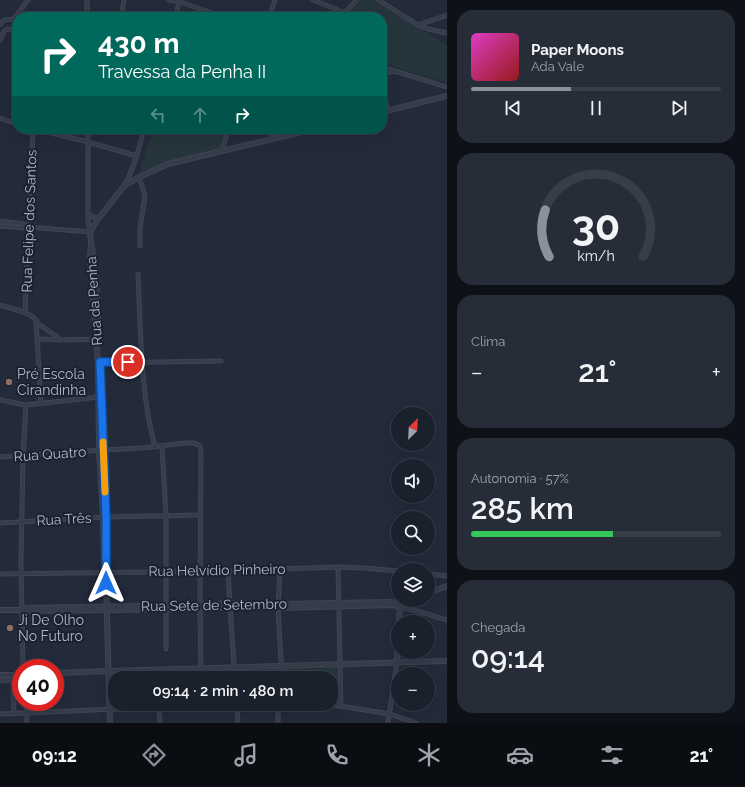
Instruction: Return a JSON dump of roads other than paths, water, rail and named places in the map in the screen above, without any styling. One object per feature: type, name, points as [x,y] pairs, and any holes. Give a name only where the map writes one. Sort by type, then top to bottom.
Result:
[{"type":"street","points":[[19,12],[28,0]]},
{"type":"street","points":[[87,0],[87,12]]},
{"type":"street","points":[[122,12],[124,0]]},
{"type":"street","points":[[169,0],[180,1],[210,12]]},
{"type":"street","points":[[271,12],[275,0]]},
{"type":"street","points":[[313,0],[343,12]]},
{"type":"street","points":[[346,12],[357,0]]},
{"type":"street","points":[[378,0],[418,25],[447,33]]},
{"type":"street","points":[[177,12],[180,1]]},
{"type":"street","points":[[418,25],[447,15]]},
{"type":"street","points":[[0,25],[4,20],[12,19]]},
{"type":"street","points":[[0,40],[5,30],[12,30]]},
{"type":"street","points":[[387,69],[447,87]]},
{"type":"street","points":[[387,72],[394,71]]},
{"type":"street","points":[[387,106],[388,110],[447,96]]},
{"type":"street","points":[[0,118],[12,122]]},
{"type":"street","name":"Rua Felipe dos Santos","points":[[25,313],[34,134]]},
{"type":"street","points":[[55,134],[136,156]]},
{"type":"street","name":"Rua da Penha","points":[[88,134],[88,221],[96,274],[108,671]]},
{"type":"street","points":[[0,221],[29,226],[90,232],[98,218],[124,186],[136,156],[143,134]]},
{"type":"street","points":[[222,150],[227,134]]},
{"type":"street","points":[[272,134],[273,139]]},
{"type":"street","points":[[124,186],[139,177],[168,164],[294,134]]},
{"type":"street","points":[[139,177],[145,196],[140,228],[140,246]]},
{"type":"street","points":[[88,214],[98,218]]},
{"type":"street","points":[[0,226],[23,228],[29,226]]},
{"type":"street","points":[[138,274],[142,362],[147,416],[154,447]]},
{"type":"street","points":[[0,305],[25,313],[35,318],[37,323],[41,403]]},
{"type":"street","points":[[37,323],[62,340]]},
{"type":"street","points":[[38,339],[98,339]]},
{"type":"street","points":[[99,363],[221,361]]},
{"type":"street","points":[[0,400],[26,405],[100,397]]},
{"type":"street","points":[[23,659],[21,522],[26,405]]},
{"type":"street","name":"Rua Quatro","points":[[0,457],[154,447],[190,443],[197,444],[200,448],[200,515]]},
{"type":"street","points":[[162,446],[166,515],[166,649]]},
{"type":"street","points":[[200,515],[201,668]]},
{"type":"street","name":"Rua Três","points":[[0,523],[104,517],[200,515]]},
{"type":"street","points":[[338,567],[340,706],[390,714],[416,723]]},
{"type":"street","name":"Rua Helvídio Pinheiro","points":[[0,574],[228,571],[338,567],[391,570]]},
{"type":"street","points":[[280,569],[279,606],[281,671]]},
{"type":"street","points":[[228,571],[234,671]]},
{"type":"street","points":[[435,575],[447,576]]},
{"type":"street","points":[[435,590],[447,586]]},
{"type":"street","name":"Rua Sete de Setembro","points":[[0,610],[22,610],[26,612],[106,608],[200,607],[230,605],[391,605]]},
{"type":"street","name":"Rua Sete de Setembro","points":[[406,607],[447,620]]},
{"type":"street","points":[[388,723],[397,659]]},
{"type":"street","points":[[64,673],[447,661]]},
{"type":"street","points":[[0,675],[12,675]]},
{"type":"street","points":[[0,680],[12,680]]},
{"type":"street","points":[[0,714],[108,709]]},
{"type":"street","name":"Rua da Penha","points":[[109,711],[110,723]]},
{"type":"street","points":[[160,711],[160,723]]},
{"type":"street","points":[[237,711],[238,723]]},
{"type":"street","points":[[278,711],[278,723]]},
{"type":"street","points":[[26,713],[27,723]]},
{"type":"place","name":"Pré Escola Cirandinha","points":[[9,382]]},
{"type":"place","name":"Ji De Olho No Futuro","points":[[10,628]]}]
